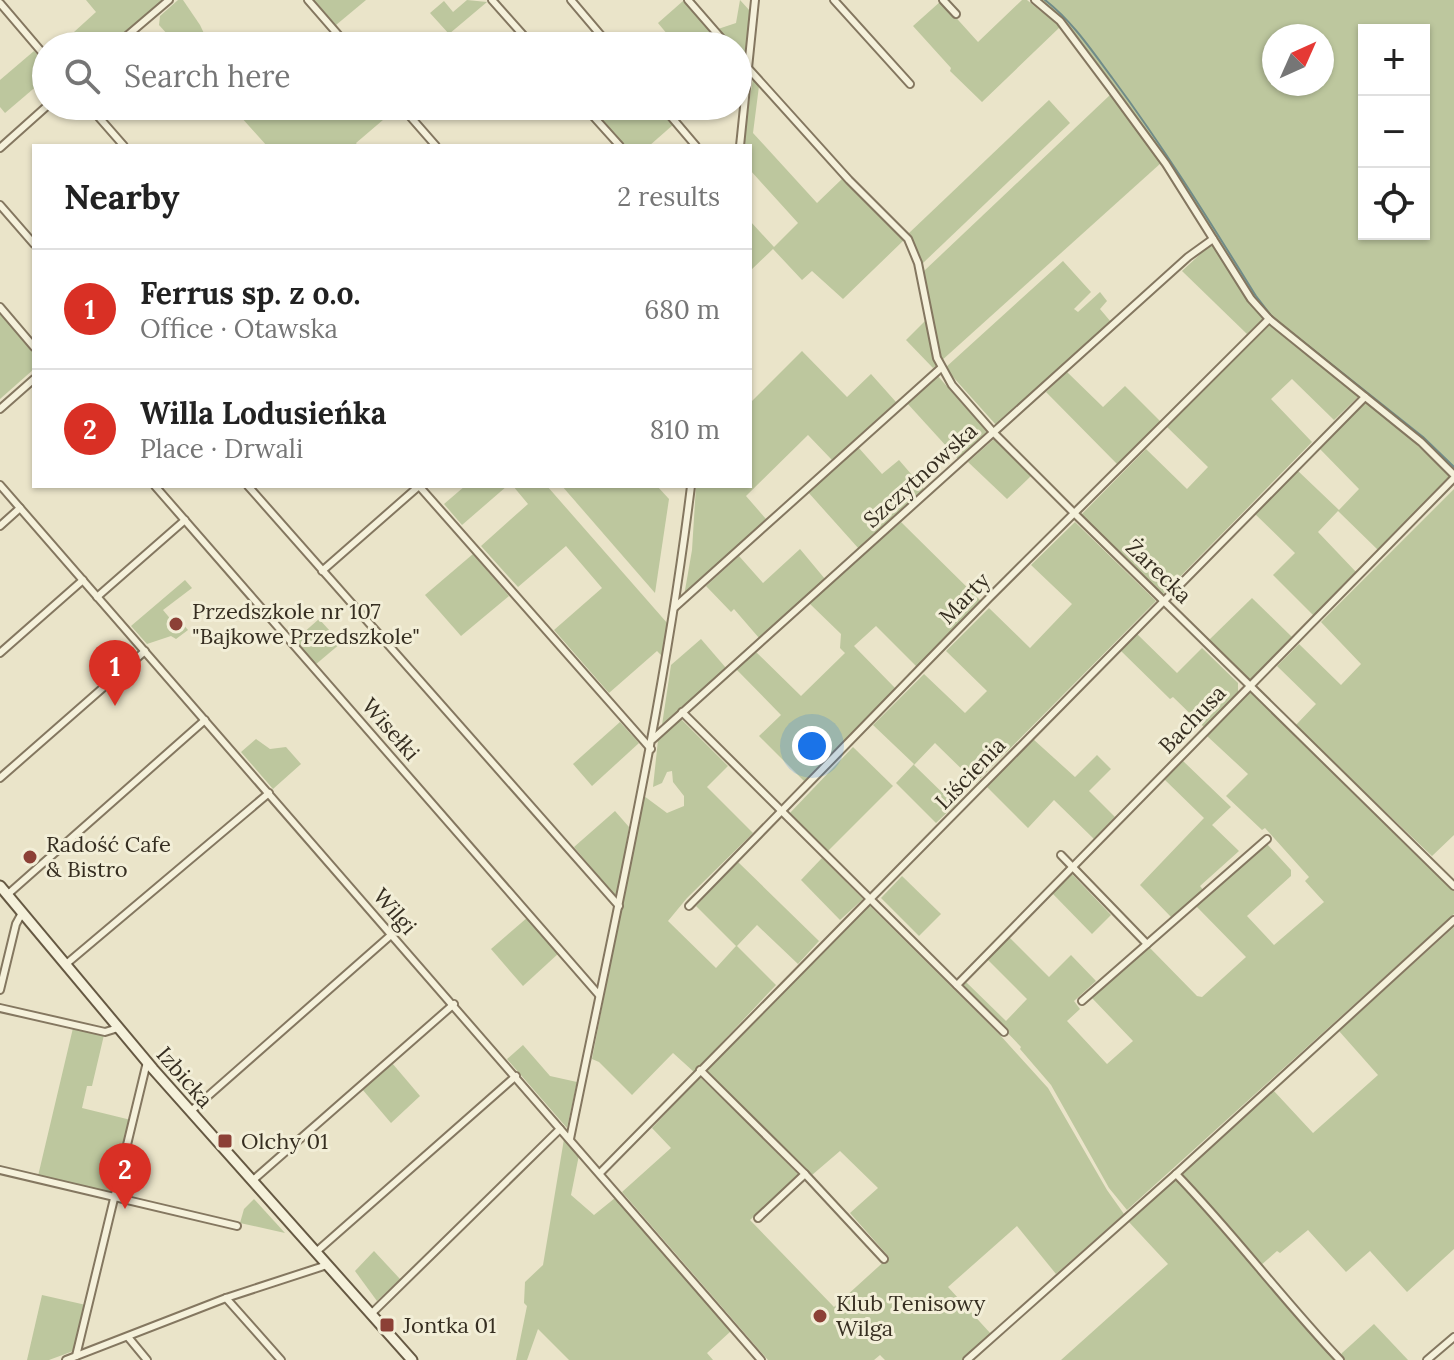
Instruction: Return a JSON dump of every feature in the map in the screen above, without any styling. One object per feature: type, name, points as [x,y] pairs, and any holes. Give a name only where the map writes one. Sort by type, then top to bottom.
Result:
[{"type":"street","points":[[131,32],[169,0]]},
{"type":"street","points":[[308,0],[336,32]]},
{"type":"street","points":[[492,0],[521,32]]},
{"type":"street","points":[[571,0],[598,32]]},
{"type":"street","points":[[688,0],[716,32]]},
{"type":"street","points":[[751,32],[755,0]]},
{"type":"street","points":[[834,0],[910,84]]},
{"type":"street","points":[[943,0],[956,14]]},
{"type":"street","points":[[1035,0],[1060,21],[1166,164],[1251,299],[1269,319],[1421,442],[1454,477]]},
{"type":"street","points":[[0,3],[32,41]]},
{"type":"street","name":"Żarecka","points":[[752,73],[849,180],[908,239],[918,263],[925,308],[941,368],[952,385],[994,433],[1075,514],[1454,886]]},
{"type":"street","points":[[0,148],[32,119]]},
{"type":"street","points":[[101,120],[122,144]]},
{"type":"street","points":[[413,120],[434,144]]},
{"type":"street","points":[[597,120],[618,144]]},
{"type":"street","points":[[674,120],[694,144]]},
{"type":"street","points":[[740,144],[742,120]]},
{"type":"street","points":[[0,205],[32,242]]},
{"type":"street","name":"Szczytnowska","points":[[653,739],[1188,257],[1213,239]]},
{"type":"street","points":[[0,307],[32,345]]},
{"type":"street","name":"Marty","points":[[689,906],[999,588],[1269,319]]},
{"type":"street","points":[[675,607],[941,368]]},
{"type":"street","points":[[0,409],[32,381]]},
{"type":"street","name":"Liścienia","points":[[600,1173],[1365,397]]},
{"type":"street","name":"Bachusa","points":[[957,985],[1454,477]]},
{"type":"street","name":"Wilgi","points":[[0,485],[761,1360]]},
{"type":"street","name":"Wisełki","points":[[157,488],[599,995]]},
{"type":"street","points":[[250,488],[619,906]]},
{"type":"street","points":[[322,571],[417,488]]},
{"type":"street","points":[[421,488],[651,749]]},
{"type":"street","points":[[570,1139],[653,739],[691,488]]},
{"type":"street","points":[[0,526],[20,508]]},
{"type":"street","points":[[97,597],[185,520]]},
{"type":"street","points":[[0,653],[83,580]]},
{"type":"street","points":[[0,778],[145,651]]},
{"type":"street","points":[[682,712],[1004,1032]]},
{"type":"street","points":[[7,895],[205,720]]},
{"type":"street","points":[[65,965],[269,793]]},
{"type":"street","points":[[1082,1001],[1267,839]]},
{"type":"street","points":[[1061,855],[1147,944]]},
{"type":"street","name":"Izbicka","points":[[0,886],[147,1062],[412,1360]]},
{"type":"street","points":[[0,990],[16,924],[22,913]]},
{"type":"street","points":[[967,1360],[1454,920]]},
{"type":"street","points":[[191,1111],[391,935]]},
{"type":"street","points":[[252,1181],[454,1004]]},
{"type":"street","points":[[0,1008],[105,1032],[118,1028]]},
{"type":"street","points":[[76,1356],[147,1062]]},
{"type":"street","points":[[700,1070],[805,1174],[884,1259]]},
{"type":"street","points":[[316,1252],[516,1076]]},
{"type":"street","points":[[371,1314],[560,1129]]},
{"type":"street","points":[[0,1170],[237,1226]]},
{"type":"street","points":[[758,1218],[805,1174]]},
{"type":"street","points":[[1176,1174],[1221,1221],[1262,1274],[1340,1360]]},
{"type":"street","points":[[66,1360],[226,1298],[327,1265]]},
{"type":"street","points":[[226,1298],[281,1360]]},
{"type":"street","points":[[128,1337],[147,1360]]},
{"type":"street","points":[[1427,1360],[1454,1337]]},
{"type":"green space","points":[[86,0],[163,0],[125,32],[74,32],[96,12]]},
{"type":"green space","points":[[178,0],[183,0],[203,32],[165,32],[159,25],[160,16]]},
{"type":"green space","points":[[314,0],[366,0],[336,25]]},
{"type":"green space","points":[[467,0],[487,2],[451,32],[447,32],[430,13],[444,1],[453,12]]},
{"type":"green space","points":[[740,0],[750,11],[748,32],[721,32],[718,29],[736,23]]},
{"type":"green space","points":[[1022,0],[1027,0],[1060,27],[982,102],[950,71],[951,68],[913,26],[941,1],[978,42]]},
{"type":"green space","points":[[1038,0],[1454,0],[1454,470],[1426,443],[1260,306],[1172,167],[1117,91]]},
{"type":"green space","points":[[683,1],[711,32],[665,32],[658,23]]},
{"type":"green space","points":[[32,53],[32,90],[5,113],[0,107],[0,80]]},
{"type":"green space","points":[[753,79],[759,86],[753,133],[817,203],[843,178],[904,240],[843,299],[812,271],[802,280],[773,249],[752,269],[752,223],[774,247],[798,223],[752,172],[752,144],[742,144],[746,120],[752,120]]},
{"type":"green space","points":[[1110,95],[1161,163],[940,362],[924,271]]},
{"type":"green space","points":[[1049,100],[1070,123],[923,263],[908,234]]},
{"type":"green space","points":[[244,120],[383,120],[357,144],[265,144]]},
{"type":"green space","points":[[602,120],[670,120],[674,124],[651,144],[623,144]]},
{"type":"green space","points":[[1209,246],[1214,246],[1264,318],[1247,334],[1182,271]]},
{"type":"green space","points":[[1063,261],[1091,292],[1074,309],[1078,312],[1100,292],[1107,301],[1100,309],[1111,322],[997,426],[945,368]]},
{"type":"green space","points":[[0,312],[32,349],[32,371],[0,399]]},
{"type":"green space","points":[[925,321],[937,365],[933,368],[906,340]]},
{"type":"green space","points":[[1270,324],[1360,395],[1334,420],[1292,379],[1271,399],[1312,442],[1163,594],[1081,515],[1146,449],[1187,489],[1208,467],[1167,427]]},
{"type":"green space","points":[[802,351],[847,397],[871,374],[896,402],[832,460],[808,435],[746,496],[766,519],[684,596],[692,550],[696,488],[752,488],[752,401]]},
{"type":"green space","points":[[1067,372],[1103,407],[1125,386],[1161,422],[1118,465],[1046,392]]},
{"type":"green space","points":[[937,375],[988,433],[958,459],[907,403]]},
{"type":"green space","points":[[1367,400],[1452,477],[1379,551],[1338,511],[1318,532],[1357,573],[1314,616],[1273,575],[1295,553],[1254,513],[1297,470],[1339,510],[1359,489],[1319,448]]},
{"type":"green space","points":[[994,439],[1031,476],[1007,499],[968,462]]},
{"type":"green space","points":[[858,447],[882,474],[899,460],[924,489],[859,549],[808,492]]},
{"type":"green space","points":[[463,488],[505,488],[462,525],[444,504]]},
{"type":"green space","points":[[515,488],[549,488],[668,624],[663,657],[657,651],[609,693],[554,630],[602,588],[566,546],[518,587],[481,546],[528,504]]},
{"type":"green space","points":[[564,488],[659,488],[669,499],[655,593]]},
{"type":"green space","points":[[1454,489],[1454,835],[1432,856],[1295,726],[1316,704],[1277,666],[1299,644],[1341,685],[1361,664],[1321,622]]},
{"type":"green space","points":[[901,522],[982,602],[917,667],[876,626],[854,646],[896,689],[804,781],[759,736],[781,715],[736,669],[756,652],[801,696],[845,653],[840,648],[841,634],[809,603]]},
{"type":"green space","points":[[1075,522],[1156,601],[976,783],[935,743],[914,765],[955,805],[936,823],[896,783],[914,764],[873,725],[924,674],[965,713],[987,691],[946,651],[989,608],[1030,648],[1072,604],[1031,565]]},
{"type":"green space","points":[[800,549],[825,579],[759,638],[734,609],[731,612],[706,586],[739,556],[763,583]]},
{"type":"green space","points":[[473,554],[509,596],[461,636],[425,595]]},
{"type":"green space","points":[[185,580],[192,588],[163,610],[173,622],[181,622],[188,630],[176,639],[171,636],[147,644],[131,626]]},
{"type":"green space","points":[[1252,598],[1293,638],[1250,680],[1209,640]]},
{"type":"green space","points":[[319,619],[341,643],[315,665],[294,641]]},
{"type":"green space","points":[[1136,633],[1177,673],[1202,648],[1238,683],[1238,692],[1204,727],[1119,649]]},
{"type":"green space","points":[[701,639],[726,668],[662,725],[671,665]]},
{"type":"green space","points":[[1250,692],[1454,890],[1454,914],[1127,1210],[1109,1188],[1051,1085],[1021,1047],[962,985],[966,982],[1006,1021],[1027,999],[987,959],[1009,937],[1049,977],[1071,955],[1096,981],[1074,1001],[1080,1009],[1067,1021],[1107,1064],[1133,1041],[1092,998],[1149,947],[1197,996],[1202,997],[1246,957],[1196,906],[1267,844],[1291,870],[1291,876],[1247,916],[1274,945],[1324,902],[1305,881],[1309,877],[1265,828],[1262,830],[1226,796],[1248,774],[1207,736]]},
{"type":"green space","points":[[681,719],[728,766],[707,787],[753,833],[668,921],[716,968],[736,946],[696,906],[738,862],[819,941],[798,964],[757,925],[737,946],[776,985],[694,1072],[673,1053],[632,1095],[599,1062],[592,1059],[622,904],[574,847],[615,811],[629,827],[624,857],[630,858],[644,796],[667,813],[684,806],[684,796],[673,782],[672,771],[667,772],[662,783],[653,787],[658,740]]},
{"type":"green space","points":[[620,722],[639,743],[592,786],[573,764]]},
{"type":"green space","points":[[256,739],[270,749],[286,747],[301,764],[273,789],[241,752]]},
{"type":"green space","points":[[1033,739],[1075,777],[1097,755],[1111,769],[1089,791],[1115,817],[1094,839],[1054,800],[1028,828],[987,787]]},
{"type":"green space","points":[[853,747],[893,786],[828,851],[789,814]]},
{"type":"green space","points":[[1183,761],[1231,807],[1212,825],[1239,851],[1200,886],[1204,891],[1172,918],[1140,885],[1204,818],[1164,779]]},
{"type":"green space","points":[[822,858],[863,899],[840,920],[801,880]]},
{"type":"green space","points":[[1071,873],[1111,915],[1092,934],[1052,893]]},
{"type":"green space","points":[[902,876],[941,914],[919,936],[881,898]]},
{"type":"green space","points":[[869,905],[1000,1035],[1048,1088],[1124,1214],[1056,1274],[1017,1226],[948,1287],[991,1334],[962,1360],[885,1360],[880,1355],[874,1360],[768,1360],[622,1192],[671,1148],[652,1128],[700,1077],[799,1175],[750,1220],[834,1307],[889,1257],[850,1213],[878,1188],[840,1151],[812,1175],[707,1071]]},
{"type":"green space","points":[[528,917],[559,953],[523,986],[491,949]]},
{"type":"green space","points":[[1454,927],[1454,1249],[1407,1292],[1370,1251],[1346,1272],[1308,1230],[1260,1266],[1223,1219],[1180,1175],[1273,1090],[1313,1133],[1378,1075],[1339,1031]]},
{"type":"green space","points":[[73,1028],[104,1035],[92,1086],[87,1086],[82,1108],[131,1120],[114,1193],[38,1176]]},
{"type":"green space","points":[[523,1045],[550,1076],[577,1082],[567,1128],[507,1059]]},
{"type":"green space","points":[[392,1063],[420,1096],[391,1123],[362,1089]]},
{"type":"green space","points":[[564,1139],[579,1155],[571,1195],[594,1215],[615,1198],[731,1331],[707,1353],[713,1360],[569,1360],[538,1329],[527,1360],[516,1360],[527,1306],[524,1303],[525,1282],[543,1265]]},
{"type":"green space","points":[[1177,1177],[1334,1360],[1061,1360],[1168,1264],[1128,1221]]},
{"type":"green space","points":[[254,1199],[285,1233],[240,1223],[244,1209]]},
{"type":"green space","points":[[374,1251],[400,1279],[377,1301],[355,1271]]},
{"type":"green space","points":[[42,1295],[86,1305],[76,1350],[49,1360],[27,1360]]},
{"type":"green space","points":[[1374,1324],[1408,1360],[1345,1360],[1342,1353]]},
{"type":"waterway","points":[[1045,0],[1082,37],[1132,105],[1272,317],[1423,437],[1454,467]]},
{"type":"place","name":"Przedszkole nr 107 \"Bajkowe Przedszkole\"","points":[[176,624]]},
{"type":"place","name":"Ferrus sp. z o.o.","points":[[115,706]]},
{"type":"place","name":"Radość Cafe & Bistro","points":[[30,857]]},
{"type":"place","name":"Olchy 01","points":[[225,1141]]},
{"type":"place","name":"Willa Lodusieńka","points":[[125,1209]]},
{"type":"place","name":"Klub Tenisowy Wilga","points":[[820,1316]]},
{"type":"place","name":"Jontka 01","points":[[387,1325]]}]
